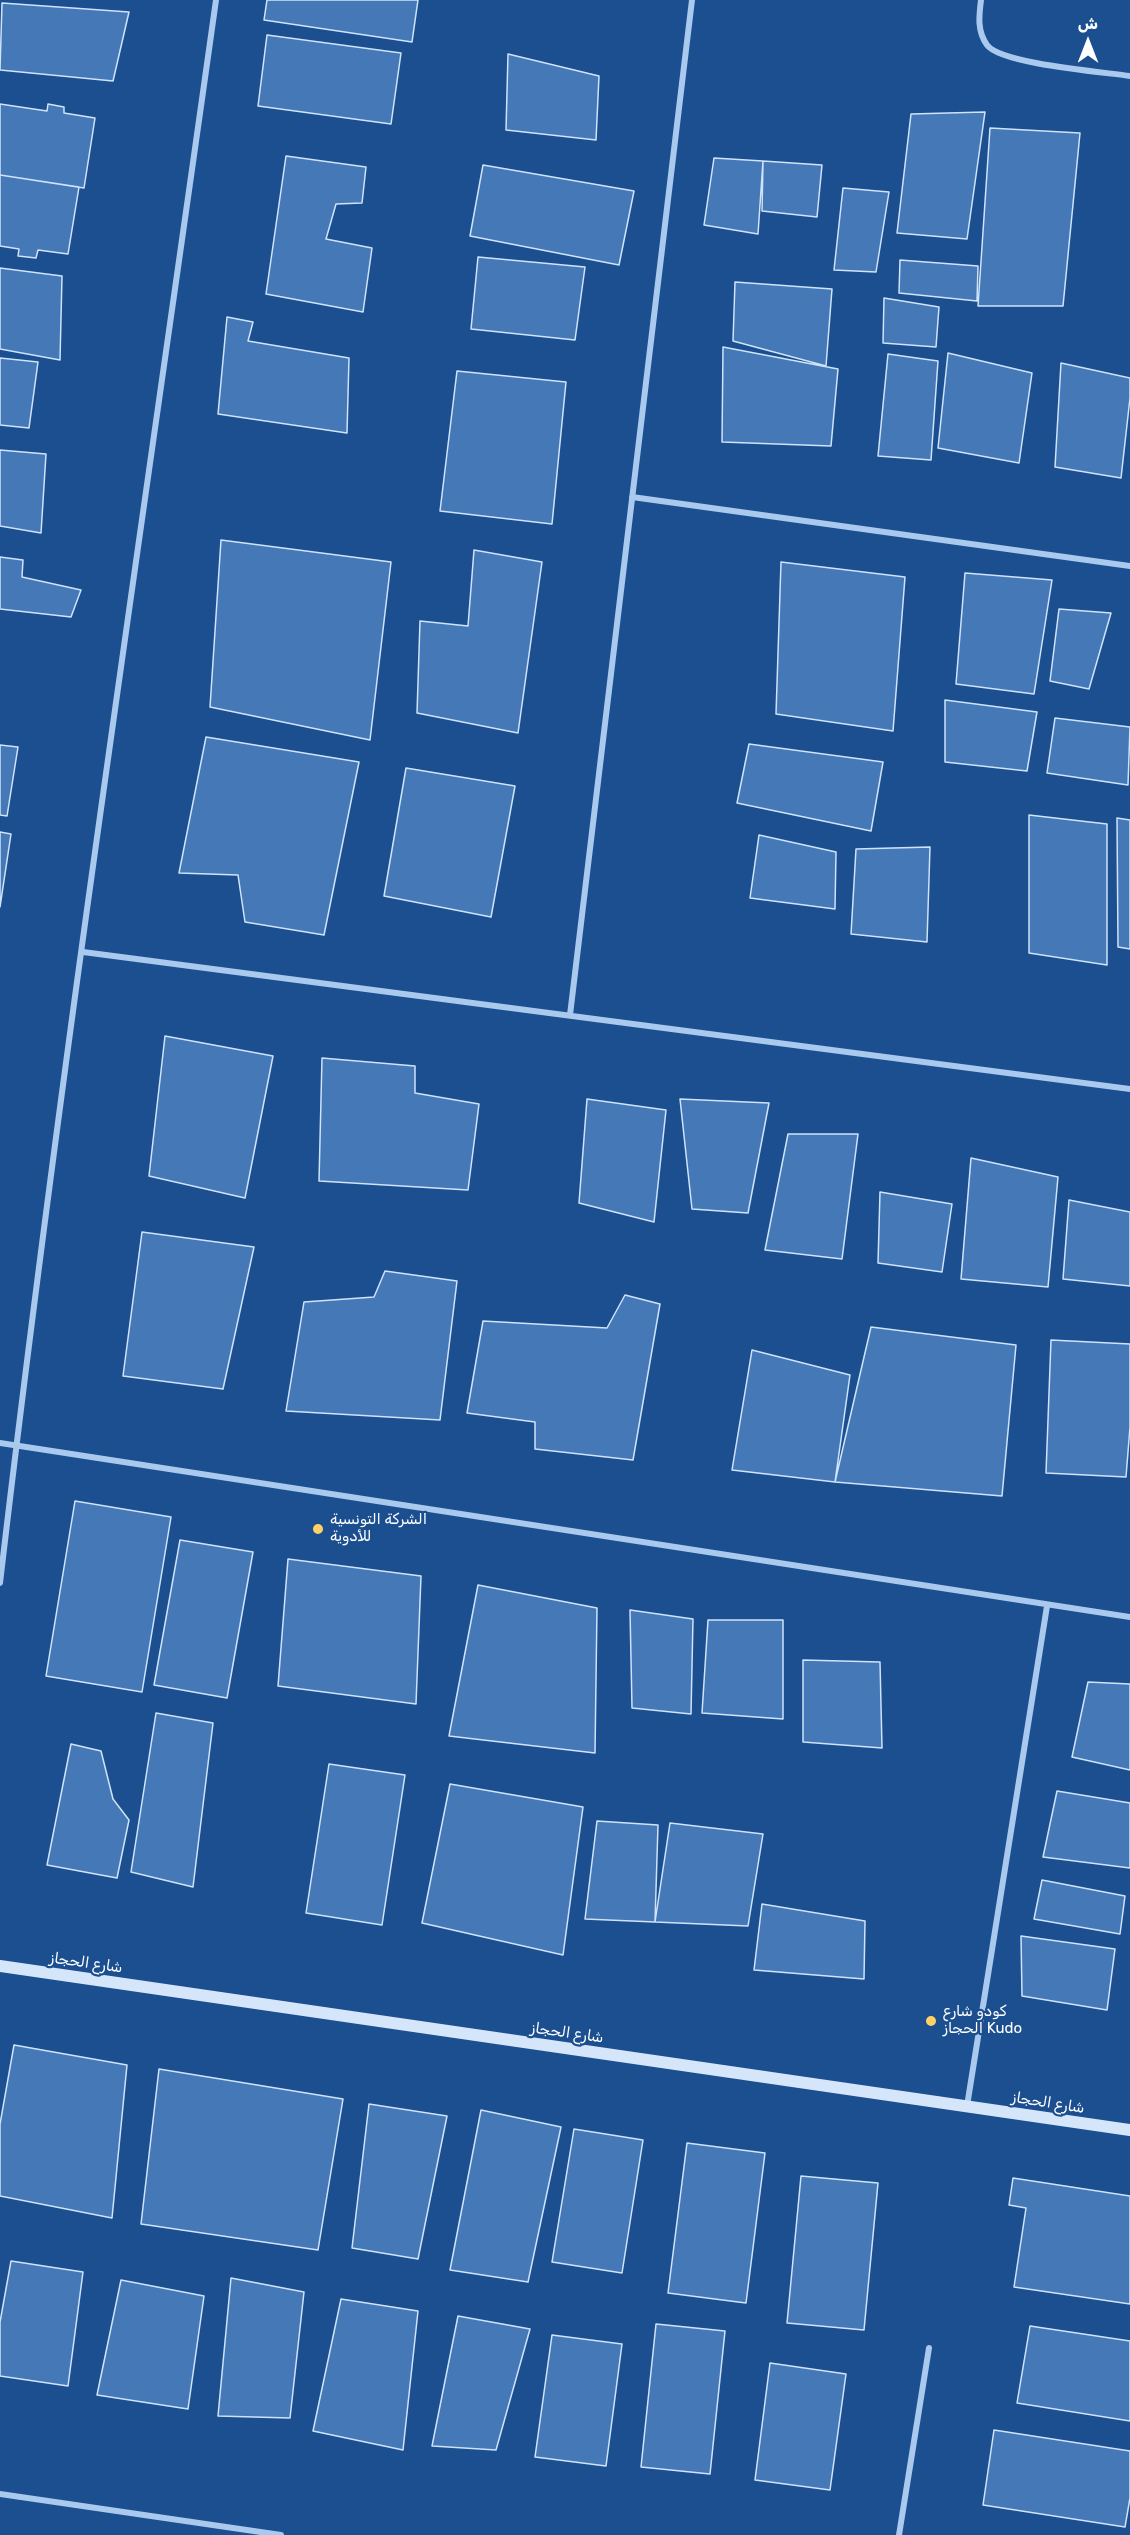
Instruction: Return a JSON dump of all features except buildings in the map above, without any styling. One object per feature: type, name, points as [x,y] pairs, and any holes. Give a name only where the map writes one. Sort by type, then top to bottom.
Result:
[{"type":"main road","name":"شارع الحجاز","points":[[0,1966],[1130,2130]]},
{"type":"street","points":[[0,1583],[16,1446],[83,952],[216,0]]},
{"type":"street","points":[[570,1015],[692,0]]},
{"type":"street","points":[[981,0],[980,31],[988,46],[999,54],[1130,76]]},
{"type":"street","points":[[632,496],[1130,566]]},
{"type":"street","points":[[83,952],[1130,1089]]},
{"type":"street","points":[[0,1443],[1130,1617]]},
{"type":"street","points":[[967,2106],[1047,1606]]},
{"type":"street","points":[[899,2535],[929,2348]]},
{"type":"street","points":[[0,2494],[281,2535]]},
{"type":"place","name":"الشركة التونسية للأدوية","points":[[318,1529]]},
{"type":"place","name":"كودو شارع الحجاز Kudo","points":[[931,2021]]}]
